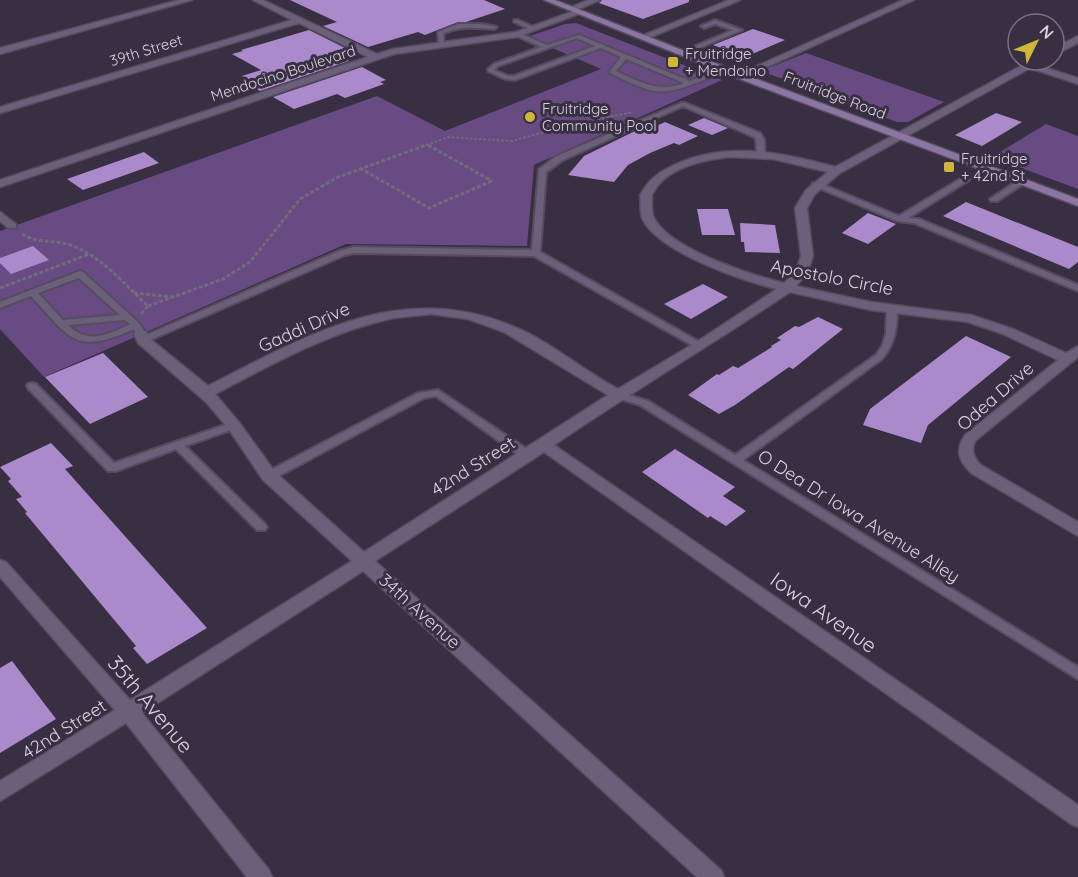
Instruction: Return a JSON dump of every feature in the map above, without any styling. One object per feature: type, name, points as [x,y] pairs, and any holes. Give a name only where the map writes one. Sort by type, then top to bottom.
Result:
[{"type":"main road","name":"Fruitridge Road","points":[[548,0],[1078,203]]},
{"type":"street","points":[[0,51],[188,0]]},
{"type":"street","points":[[257,0],[376,58]]},
{"type":"street","name":"Mendocino Boulevard","points":[[0,184],[376,58],[410,48],[509,34],[532,28],[596,0]]},
{"type":"street","points":[[643,37],[736,0]]},
{"type":"street","points":[[740,75],[910,0]]},
{"type":"street","name":"39th Street","points":[[0,110],[301,20]]},
{"type":"street","name":"42nd Street","points":[[0,792],[346,575],[381,547],[544,445],[618,395],[700,346],[786,289],[801,274],[807,256],[801,208],[816,185],[836,171],[1016,72]]},
{"type":"street","points":[[1050,72],[1078,81]]},
{"type":"street","name":"Apostolo Circle","points":[[836,171],[760,154],[716,156],[674,168],[656,180],[647,193],[645,202],[649,219],[656,229],[691,254],[786,289],[892,309],[934,312],[972,320],[1073,354]]},
{"type":"street","points":[[0,215],[12,226]]},
{"type":"street","name":"Gaddi Drive","points":[[206,393],[345,325],[380,316],[423,312],[478,317],[508,328],[595,384],[618,395]]},
{"type":"street","name":"34th Avenue","points":[[140,333],[206,393],[235,425],[250,453],[269,476],[713,877]]},
{"type":"street","name":"Odea Drive","points":[[1073,354],[970,438],[965,450],[966,457],[976,469],[1078,530]]},
{"type":"street","name":"Iowa Avenue","points":[[544,445],[1078,817]]},
{"type":"street","name":"35th Avenue","points":[[0,566],[129,712],[261,877]]},
{"type":"lane","points":[[516,21],[532,28]]},
{"type":"lane","points":[[683,53],[739,30],[715,22],[704,26]]},
{"type":"lane","points":[[441,44],[440,33],[450,28],[494,27]]},
{"type":"lane","points":[[509,34],[547,47]]},
{"type":"lane","points":[[601,46],[515,78],[507,78],[490,70],[496,65],[577,36],[690,83]]},
{"type":"lane","points":[[625,56],[612,72],[659,92],[675,91],[724,69]]},
{"type":"lane","points":[[536,253],[542,171],[560,158],[683,104],[757,135],[760,139],[760,154]]},
{"type":"lane","points":[[900,219],[965,180]]},
{"type":"lane","points":[[994,199],[1022,182]]},
{"type":"lane","points":[[816,185],[900,219],[916,221],[1078,288]]},
{"type":"lane","points":[[32,292],[75,337],[95,339],[140,333],[354,250],[536,253],[700,346]]},
{"type":"lane","points":[[0,305],[80,274],[127,316],[140,333]]},
{"type":"lane","points":[[736,459],[879,357],[892,337],[892,309]]},
{"type":"lane","points":[[62,323],[127,316]]},
{"type":"lane","points":[[32,386],[112,468],[235,425]]},
{"type":"lane","points":[[269,476],[422,395],[438,393],[527,455]]},
{"type":"lane","name":"O Dea Dr Iowa Avenue Alley","points":[[618,395],[644,402],[1078,674]]},
{"type":"lane","points":[[178,445],[261,527]]},
{"type":"path","points":[[148,306],[224,279],[250,262],[300,199],[336,178],[360,168],[426,144],[458,136],[502,142],[520,140],[567,125],[639,110]]},
{"type":"path","points":[[360,168],[429,208],[492,181],[426,144]]},
{"type":"path","points":[[0,288],[90,254]]},
{"type":"path","points":[[134,293],[173,297]]},
{"type":"shaded area","points":[[576,23],[722,80],[534,165],[527,246],[346,244],[44,377],[0,329],[0,231],[377,96],[445,131],[601,69],[527,37],[565,24]]},
{"type":"shaded area","points":[[806,53],[944,102],[908,122],[897,122],[769,74],[768,68]]},
{"type":"shaded area","points":[[1046,124],[1078,136],[1078,189],[992,157]]},
{"type":"building","points":[[290,0],[484,0],[505,9],[466,22],[458,22],[425,35],[418,32],[368,47],[323,26],[337,22]]},
{"type":"building","points":[[602,0],[689,0],[689,2],[643,19],[599,3]]},
{"type":"building","points":[[753,29],[785,40],[745,57],[713,45]]},
{"type":"building","points":[[309,30],[353,52],[340,56],[349,61],[260,91],[243,82],[250,80],[242,76],[261,70],[232,54]]},
{"type":"building","points":[[362,67],[386,80],[380,82],[384,84],[345,98],[337,94],[294,109],[273,97]]},
{"type":"building","points":[[996,113],[1022,122],[982,146],[955,135]]},
{"type":"building","points":[[704,118],[728,128],[712,135],[688,125]]},
{"type":"building","points":[[665,122],[698,136],[679,145],[674,143],[628,165],[614,182],[568,175],[584,156],[637,130],[643,132]]},
{"type":"building","points":[[144,152],[159,163],[83,190],[67,179]]},
{"type":"building","points":[[966,202],[1078,247],[1078,262],[1069,269],[943,216]]},
{"type":"building","points":[[697,209],[728,209],[735,235],[702,235]]},
{"type":"building","points":[[868,213],[896,224],[868,244],[842,233]]},
{"type":"building","points":[[740,223],[775,225],[780,253],[745,252],[744,242],[741,242]]},
{"type":"building","points":[[33,246],[49,260],[11,274],[0,263],[0,258]]},
{"type":"building","points":[[703,284],[728,297],[691,319],[664,304]]},
{"type":"building","points":[[818,317],[843,329],[793,369],[789,367],[735,405],[719,414],[688,395],[717,374],[733,366],[738,368],[772,347],[781,340],[777,338],[795,326],[799,327]]},
{"type":"building","points":[[966,336],[1011,357],[928,425],[921,443],[863,425],[870,409]]},
{"type":"building","points":[[103,353],[148,397],[90,424],[45,377]]},
{"type":"building","points":[[51,443],[73,466],[65,469],[207,628],[147,664],[133,648],[136,646],[25,513],[27,512],[16,499],[22,497],[8,481],[11,479],[0,467]]},
{"type":"building","points":[[675,449],[735,487],[723,496],[746,511],[726,526],[710,516],[708,518],[642,472]]},
{"type":"building","points":[[12,661],[56,719],[0,753],[0,668]]},
{"type":"place","name":"Fruitridge + Mendoino","points":[[673,62]]},
{"type":"place","name":"Fruitridge Community Pool","points":[[530,117]]},
{"type":"place","name":"Fruitridge + 42nd St","points":[[949,167]]}]
